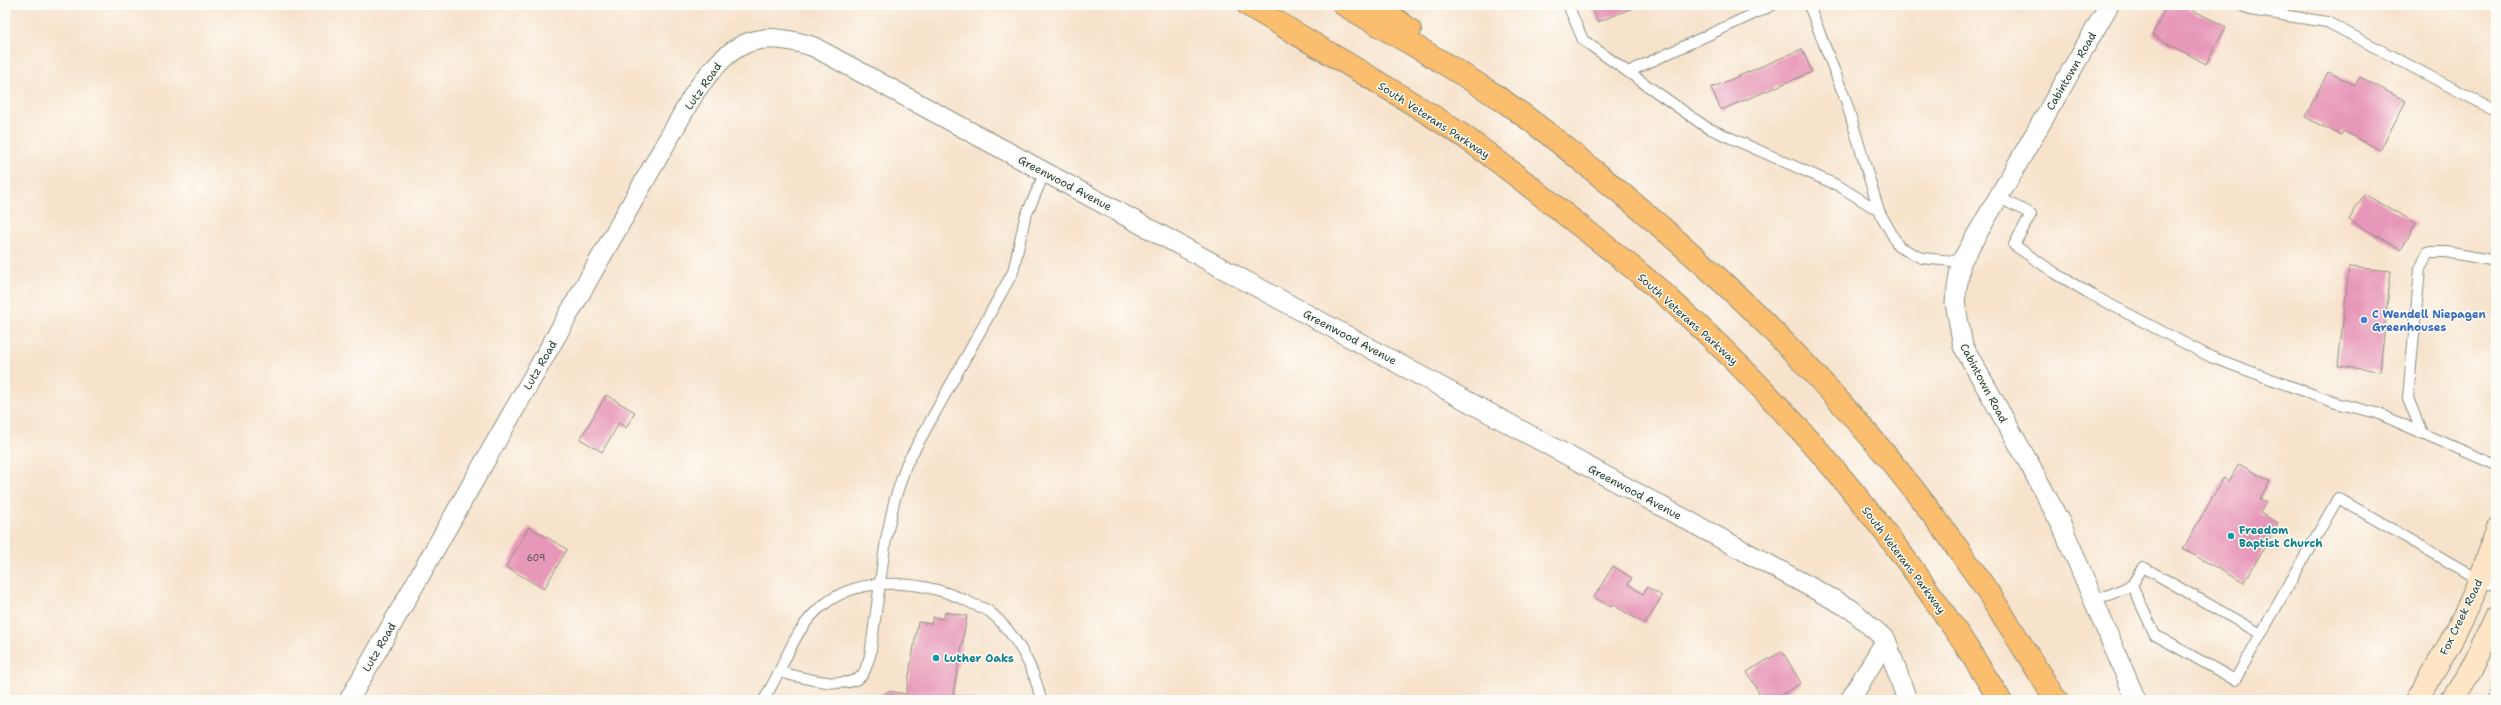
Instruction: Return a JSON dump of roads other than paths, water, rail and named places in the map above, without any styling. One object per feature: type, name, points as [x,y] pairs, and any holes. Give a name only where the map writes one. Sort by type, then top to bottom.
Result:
[{"type":"highway","name":"South Veterans Parkway","points":[[1248,5],[1393,92],[1467,139],[1612,251],[1673,302],[1739,364],[1837,473],[1895,544],[1978,663],[2000,700]]},
{"type":"highway","points":[[1344,5],[1496,96]]},
{"type":"highway","points":[[1377,5],[1496,96],[1559,141],[1654,220],[1744,301],[1816,376],[1892,464],[1976,574],[2056,700]]},
{"type":"main road","name":"Fox Creek Road","points":[[2416,700],[2488,583],[2496,530]]},
{"type":"main road","points":[[2452,700],[2470,672],[2496,617]]},
{"type":"street","name":"Cabintown Road","points":[[2109,5],[1961,262],[1955,302],[1963,346],[2034,472],[2062,526],[2136,700]]},
{"type":"street","name":"Greenwood Avenue","points":[[745,43],[766,37],[790,39],[814,47],[1851,609],[1886,640],[1907,700]]},
{"type":"street","name":"Lutz Road","points":[[349,700],[695,92],[718,61],[745,43]]},
{"type":"street","points":[[1850,700],[1886,640]]},
{"type":"lane","points":[[1568,5],[1583,40],[1706,127],[1839,186],[1878,211]]},
{"type":"lane","points":[[1628,72],[1773,5]]},
{"type":"lane","points":[[1809,5],[1846,101],[1878,211],[1899,247],[1922,258],[1961,262]]},
{"type":"lane","points":[[2241,5],[2250,10],[2328,22],[2496,111]]},
{"type":"lane","points":[[779,672],[834,683],[849,683],[863,674],[870,656],[894,502],[906,465],[954,374],[1013,272],[1025,218],[1045,172]]},
{"type":"lane","points":[[1998,197],[2031,214],[2014,244],[2055,273],[2092,296],[2211,358],[2336,403],[2377,413],[2496,465]]},
{"type":"lane","points":[[2422,433],[2408,398],[2420,269],[2428,252],[2446,252],[2496,261]]},
{"type":"lane","points":[[2132,585],[2155,635],[2235,680],[2338,498],[2488,583]]},
{"type":"lane","points":[[2095,601],[2132,585],[2143,567],[2261,634]]},
{"type":"lane","points":[[764,700],[792,644],[808,619],[826,602],[848,591],[881,584],[924,588],[958,596],[990,612],[1016,640],[1037,680],[1041,700]]},
{"type":"place","name":"C Wendell Niepagen Greenhouses","points":[[2364,320]]},
{"type":"place","name":"Freedom Baptist Church","points":[[2231,536]]},
{"type":"place","name":"Luther Oaks","points":[[936,658]]}]
